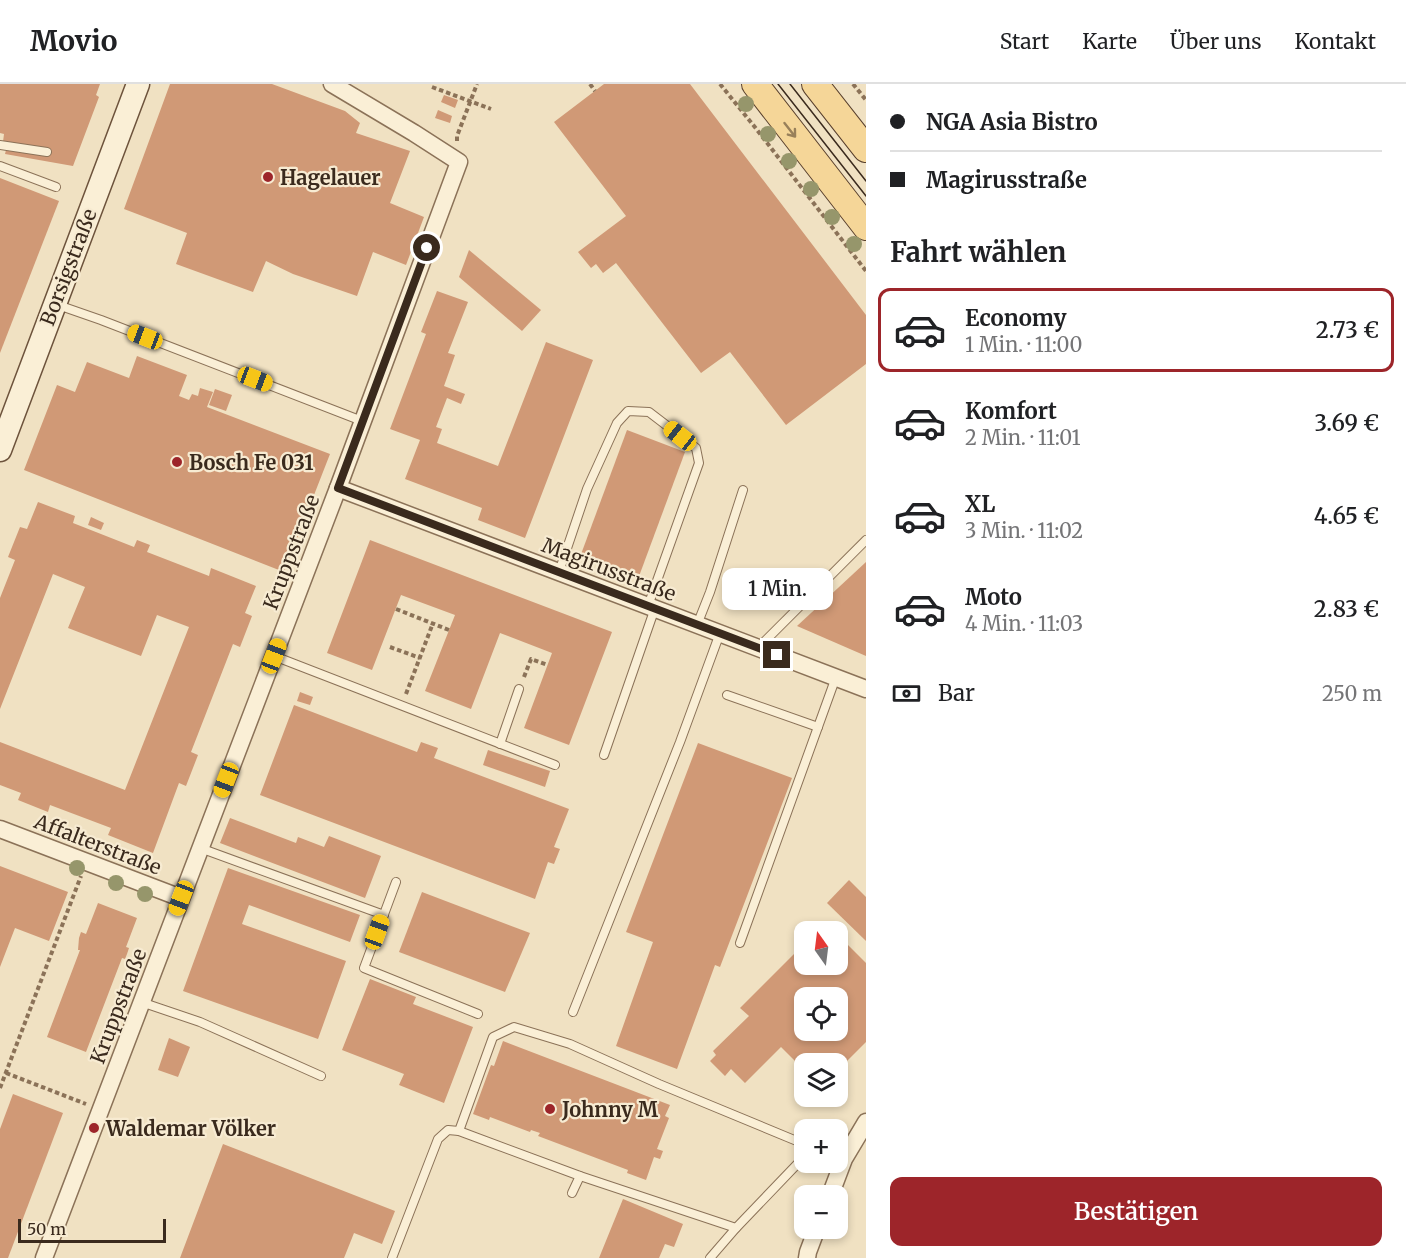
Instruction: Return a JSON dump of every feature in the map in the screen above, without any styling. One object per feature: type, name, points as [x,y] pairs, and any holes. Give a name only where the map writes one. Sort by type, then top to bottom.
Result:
[{"type":"main road","name":"Borsigstraße","points":[[0,450],[138,84]]},
{"type":"main road","points":[[755,84],[866,227]]},
{"type":"main road","points":[[815,84],[866,149]]},
{"type":"street","points":[[332,84],[459,162]]},
{"type":"street","name":"Kruppstraße","points":[[44,1258],[338,488],[459,162]]},
{"type":"street","name":"Magirusstraße","points":[[338,488],[866,689]]},
{"type":"street","name":"Affalterstraße","points":[[0,829],[181,898]]},
{"type":"street","points":[[848,1148],[866,1122]]},
{"type":"street","points":[[807,1258],[813,1239]]},
{"type":"lane","points":[[0,145],[47,152]]},
{"type":"lane","points":[[0,166],[56,187]]},
{"type":"lane","points":[[55,304],[362,421]]},
{"type":"lane","points":[[559,572],[587,489],[617,423],[628,411],[649,412],[696,448],[699,463],[604,755]]},
{"type":"lane","points":[[697,625],[743,490]]},
{"type":"lane","points":[[758,648],[866,540]]},
{"type":"lane","points":[[573,1012],[680,742],[720,633]]},
{"type":"lane","points":[[274,656],[555,765]]},
{"type":"lane","points":[[740,943],[836,677]]},
{"type":"lane","points":[[500,744],[519,689]]},
{"type":"lane","points":[[727,695],[818,727]]},
{"type":"lane","points":[[200,848],[384,915]]},
{"type":"lane","points":[[396,882],[364,968],[478,1014]]},
{"type":"lane","points":[[141,1002],[200,1022],[321,1076]]},
{"type":"lane","points":[[459,1131],[493,1036],[514,1027],[570,1044],[794,1140]]},
{"type":"lane","points":[[392,1258],[438,1139],[448,1130],[459,1131],[580,1176],[736,1228]]},
{"type":"lane","points":[[710,1258],[794,1167]]},
{"type":"lane","points":[[572,1193],[580,1176]]},
{"type":"path","points":[[459,162],[457,136],[477,84]]},
{"type":"path","points":[[590,84],[595,91]]},
{"type":"path","points":[[720,84],[866,271]]},
{"type":"path","points":[[853,84],[866,100]]},
{"type":"path","points":[[432,87],[491,109]]},
{"type":"path","points":[[396,609],[449,630]]},
{"type":"path","points":[[402,705],[433,623]]},
{"type":"path","points":[[390,647],[420,658]]},
{"type":"path","points":[[519,689],[531,659],[548,665]]},
{"type":"path","points":[[0,1088],[86,862]]},
{"type":"path","points":[[6,1073],[101,1109]]},
{"type":"building","points":[[0,84],[100,84],[96,95],[99,97],[73,166],[5,154],[7,146],[3,142],[4,134],[0,133]]},
{"type":"building","name":"Hagelauer","points":[[170,84],[272,84],[345,111],[360,123],[356,133],[410,151],[390,203],[424,217],[406,265],[373,252],[357,296],[293,274],[266,261],[253,292],[176,264],[187,233],[124,209]]},
{"type":"building","points":[[604,84],[690,84],[866,315],[866,364],[786,425],[730,352],[701,373],[616,263],[603,273],[596,264],[591,268],[578,252],[626,216],[554,122]]},
{"type":"building","points":[[444,95],[458,100],[455,108],[441,102]]},
{"type":"building","points":[[438,110],[452,116],[450,123],[435,118]]},
{"type":"building","points":[[0,178],[59,201],[0,353]]},
{"type":"building","points":[[469,250],[541,310],[522,331],[459,277]]},
{"type":"building","points":[[437,291],[468,302],[448,353],[455,355],[444,386],[465,394],[461,404],[447,398],[436,427],[442,429],[437,443],[498,466],[546,342],[593,360],[525,538],[478,520],[482,508],[405,479],[420,440],[390,429],[426,334],[421,332]]},
{"type":"building","name":"Bosch Fe 031","points":[[137,356],[187,375],[179,396],[189,400],[192,394],[198,396],[200,388],[213,392],[207,407],[330,454],[284,572],[24,470],[57,385],[75,392],[87,362],[129,378]]},
{"type":"building","points":[[215,389],[232,395],[226,411],[209,405]]},
{"type":"building","points":[[627,430],[685,452],[638,579],[580,557]]},
{"type":"building","points":[[38,502],[75,516],[73,523],[134,547],[137,540],[150,545],[147,552],[209,576],[211,568],[256,586],[245,613],[252,616],[240,647],[233,644],[191,752],[198,755],[186,786],[179,783],[153,853],[108,835],[111,828],[50,805],[48,812],[18,800],[21,793],[0,785],[0,742],[125,790],[189,627],[157,615],[141,656],[68,628],[85,587],[53,574],[0,709],[0,598],[15,560],[8,557],[20,527],[27,529]]},
{"type":"building","points":[[91,517],[104,523],[101,530],[88,525]]},
{"type":"building","points":[[370,540],[612,632],[569,745],[524,728],[552,653],[500,633],[471,709],[425,691],[455,615],[401,595],[372,670],[327,653]]},
{"type":"building","points":[[866,562],[866,656],[797,626]]},
{"type":"building","points":[[300,692],[313,697],[310,705],[297,701]]},
{"type":"building","points":[[294,705],[417,752],[421,742],[438,748],[434,758],[569,809],[554,847],[560,849],[554,864],[548,862],[535,899],[260,795]]},
{"type":"building","points":[[698,743],[792,778],[720,967],[715,965],[677,1069],[616,1046],[653,942],[626,932]]},
{"type":"building","points":[[488,750],[550,771],[545,787],[483,765]]},
{"type":"building","points":[[230,818],[296,843],[298,837],[324,847],[329,836],[381,856],[365,898],[220,843]]},
{"type":"building","points":[[0,866],[68,892],[49,941],[15,928],[0,967]]},
{"type":"building","points":[[228,868],[360,915],[350,942],[249,905],[242,924],[346,961],[318,1039],[183,991]]},
{"type":"building","points":[[849,880],[866,897],[866,941],[848,921],[827,903]]},
{"type":"building","points":[[422,892],[530,933],[505,992],[399,952]]},
{"type":"building","points":[[98,903],[137,918],[126,947],[129,948],[127,954],[125,959],[122,958],[86,1052],[47,1037],[80,950],[78,950],[81,932],[86,934]]},
{"type":"building","points":[[848,945],[866,963],[866,1042],[848,1060],[848,1053],[794,1053],[794,1060],[781,1047],[745,1083],[731,1069],[725,1076],[710,1061],[716,1055],[713,1051],[749,1016],[740,1008],[794,954],[794,975],[848,975]]},
{"type":"building","points":[[370,979],[416,997],[413,1004],[473,1027],[444,1103],[399,1085],[404,1074],[342,1050]]},
{"type":"building","points":[[169,1038],[190,1047],[178,1077],[158,1070]]},
{"type":"building","points":[[503,1041],[670,1105],[665,1116],[669,1118],[657,1149],[663,1151],[660,1159],[654,1157],[646,1180],[627,1173],[628,1170],[538,1136],[540,1133],[473,1114],[491,1065],[494,1066]]},
{"type":"building","points":[[13,1094],[63,1113],[8,1258],[0,1258],[0,1129]]},
{"type":"building","points":[[223,1144],[395,1211],[382,1244],[354,1233],[344,1258],[180,1258]]},
{"type":"building","points":[[623,1199],[683,1224],[674,1247],[665,1244],[659,1258],[599,1258]]},
{"type":"tram line","points":[[778,84],[866,196]]},
{"type":"tram line","points":[[790,84],[866,181]]},
{"type":"place","name":"Hagelauer","points":[[268,177]]},
{"type":"place","name":"Bosch Fe 031","points":[[177,462]]},
{"type":"place","name":"Johnny M","points":[[550,1109]]},
{"type":"place","name":"Waldemar Völker","points":[[94,1128]]},
{"type":"route","points":[[427,248],[338,488],[777,655]]}]
